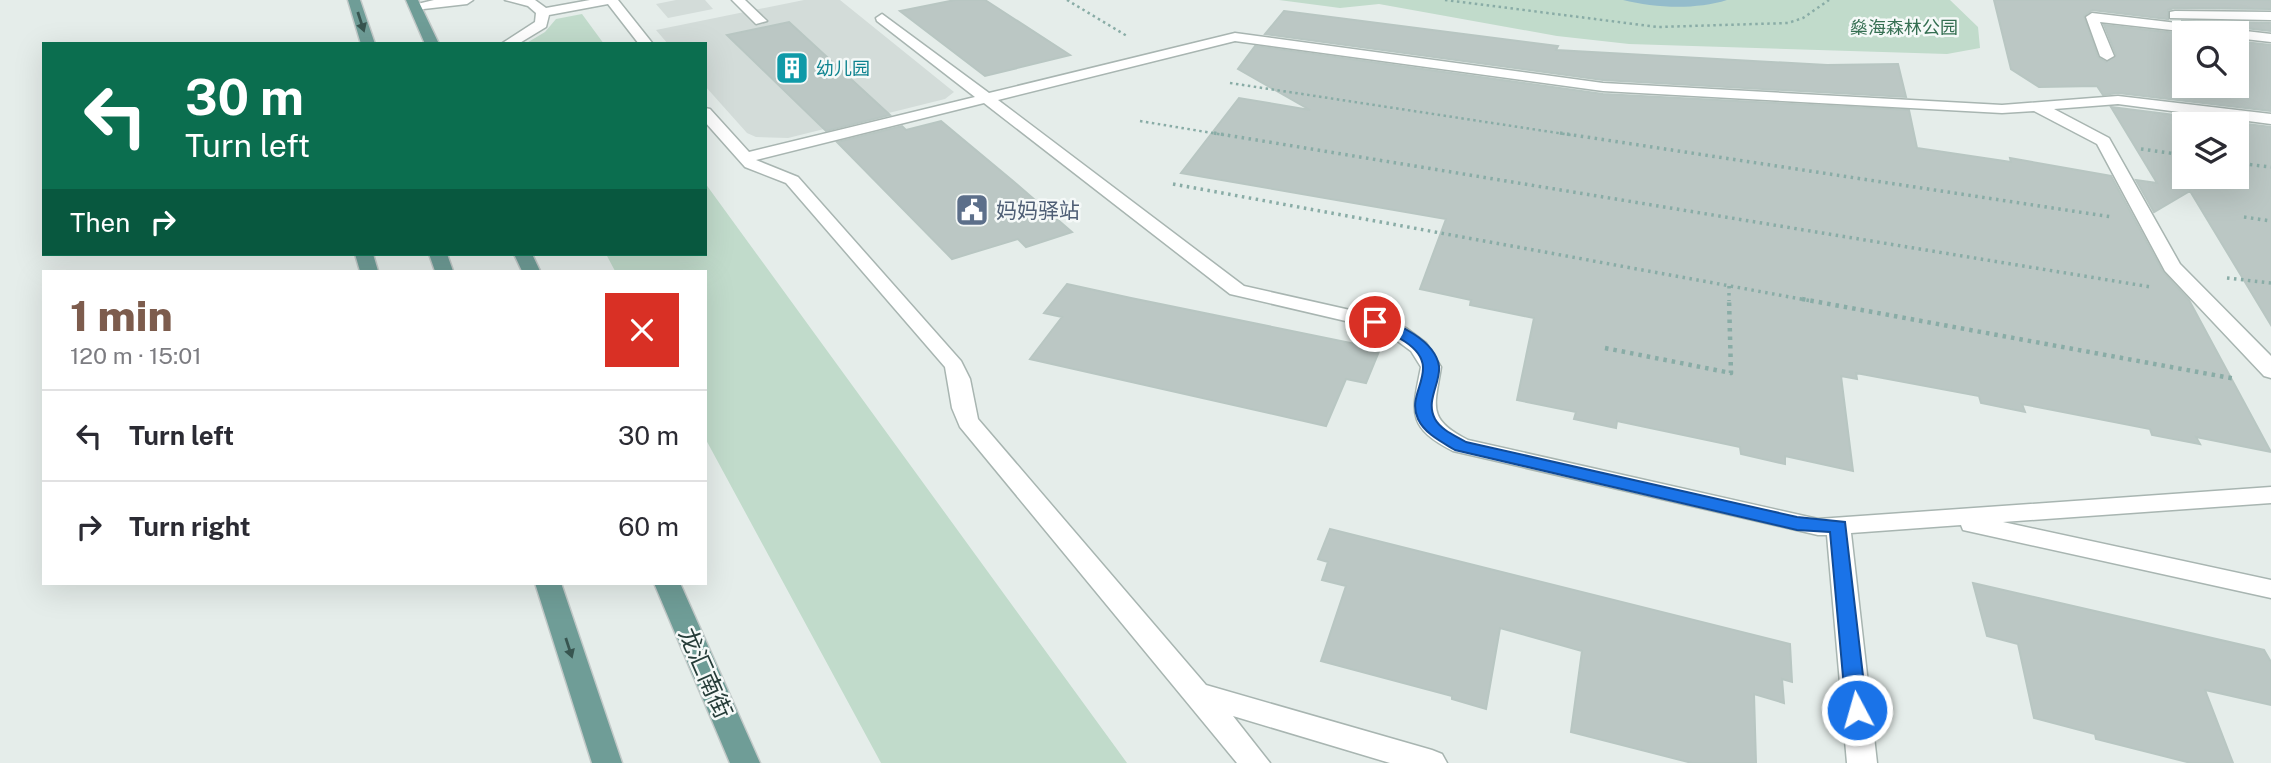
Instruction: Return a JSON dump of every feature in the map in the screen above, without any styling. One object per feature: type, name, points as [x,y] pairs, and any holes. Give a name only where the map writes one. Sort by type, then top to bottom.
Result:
[{"type":"main road","points":[[354,0],[367,42]]},
{"type":"main road","points":[[414,3],[431,42]]},
{"type":"main road","points":[[549,585],[607,763]]},
{"type":"main road","name":"龙汇南街","points":[[668,585],[745,763]]},
{"type":"lane","points":[[414,3],[467,0]]},
{"type":"lane","points":[[511,0],[532,4],[543,12],[611,0],[644,42]]},
{"type":"lane","points":[[738,0],[761,21]]},
{"type":"lane","points":[[511,42],[541,24],[543,12]]},
{"type":"lane","points":[[2120,14],[2271,16]]},
{"type":"lane","points":[[882,18],[1237,290],[1267,300],[1375,322],[1405,334],[1427,355],[1431,367],[1423,395],[1425,418],[1447,439],[1484,454],[1797,524],[1838,527],[2271,495]]},
{"type":"lane","points":[[2107,56],[2092,18],[2172,27]]},
{"type":"lane","points":[[2249,35],[2271,38]]},
{"type":"lane","points":[[744,158],[1217,39],[1242,37],[1603,87],[2002,108],[2118,100],[2271,119]]},
{"type":"lane","points":[[2038,107],[2105,144],[2172,267],[2270,368]]},
{"type":"lane","points":[[707,115],[751,164],[780,173],[792,180],[954,365],[961,375],[960,404],[968,422],[1255,763]]},
{"type":"lane","points":[[1948,519],[2271,589]]},
{"type":"lane","points":[[1838,527],[1862,763]]},
{"type":"lane","points":[[1197,694],[1432,763]]},
{"type":"path","points":[[1067,0],[1158,54]]},
{"type":"path","points":[[1445,0],[1658,27],[1788,23],[1803,18],[1829,0]]},
{"type":"path","points":[[1230,83],[2148,223]]},
{"type":"path","points":[[1140,121],[2199,295]]},
{"type":"path","points":[[2105,144],[2172,153]]},
{"type":"path","points":[[2249,164],[2271,167]]},
{"type":"path","points":[[1173,184],[2244,380]]},
{"type":"path","points":[[2244,217],[2271,221]]},
{"type":"path","points":[[1605,348],[1731,373],[1729,286]]},
{"type":"shaded area","points":[[676,0],[705,0],[713,9],[668,18],[656,4]]},
{"type":"shaded area","points":[[804,0],[840,0],[954,92],[945,99],[788,138],[756,137],[747,133],[707,88],[707,42],[666,42],[656,30]]},
{"type":"green space","name":"燊海森林公园","points":[[1279,0],[1950,0],[1978,27],[1980,48],[1947,54],[1629,44],[1557,36],[1379,4],[1340,8]]},
{"type":"green space","points":[[582,14],[603,42],[528,42],[545,32],[556,19]]},
{"type":"green space","points":[[707,186],[1127,763],[881,763],[707,442],[707,270],[614,270],[607,256],[707,256]]},
{"type":"water","points":[[1623,0],[1727,0],[1675,7]]},
{"type":"building","points":[[955,0],[985,0],[1070,55],[985,76],[900,11]]},
{"type":"building","points":[[1994,0],[2271,0],[2271,9],[2174,8],[2168,10],[2168,19],[2092,10],[2084,16],[2098,57],[2106,62],[2116,55],[2104,25],[2172,33],[2172,98],[2249,98],[2249,42],[2271,45],[2271,111],[2118,93],[2103,95],[2097,86],[2039,87],[2011,69]]},
{"type":"building","points":[[1284,11],[1558,46],[1556,50],[1827,65],[1898,64],[1906,97],[1603,80],[1265,34]]},
{"type":"building","name":"幼儿园","points":[[789,22],[890,115],[826,131],[727,35]]},
{"type":"building","points":[[2249,23],[2271,23],[2271,31],[2249,29]]},
{"type":"building","points":[[1255,46],[1603,94],[1909,110],[1917,148],[2011,162],[2010,158],[2111,176],[2163,272],[2189,300],[2271,452],[2196,437],[2200,444],[2152,435],[2150,429],[2022,404],[2025,412],[1981,403],[1979,396],[1856,373],[1857,379],[1841,376],[1853,471],[1785,456],[1785,464],[1741,454],[1740,447],[1617,421],[1616,428],[1574,419],[1576,412],[1517,400],[1534,318],[1470,305],[1471,300],[1420,289],[1446,219],[1181,173],[1239,98],[1310,110],[1238,69]]},
{"type":"building","points":[[2111,107],[2172,115],[2172,189],[2249,189],[2249,124],[2271,127],[2271,325],[2190,191],[2154,212],[2136,180],[2157,183]]},
{"type":"building","points":[[941,121],[1072,232],[1026,247],[1018,239],[952,259],[837,142],[902,126],[906,130]]},
{"type":"building","points":[[1067,284],[1380,349],[1366,383],[1346,379],[1326,426],[1030,359],[1062,317],[1044,313]]},
{"type":"building","points":[[1330,529],[1790,644],[1792,682],[1782,679],[1784,703],[1754,694],[1756,763],[1692,763],[1571,732],[1582,651],[1500,628],[1486,709],[1452,699],[1452,696],[1321,661],[1346,586],[1322,580],[1328,562],[1318,559]]},
{"type":"building","points":[[1973,583],[2264,650],[2271,662],[2271,705],[2205,690],[2233,763],[2191,763],[2096,739],[2095,734],[2034,718],[2018,644],[1987,636]]},
{"type":"place","name":"幼儿园","points":[[792,68]]},
{"type":"place","name":"妈妈驿站","points":[[972,210]]},
{"type":"route","points":[[1375,322],[1405,334],[1427,355],[1431,367],[1423,395],[1425,418],[1434,429],[1461,446],[1484,454],[1797,524],[1838,527],[1857,710]]}]
